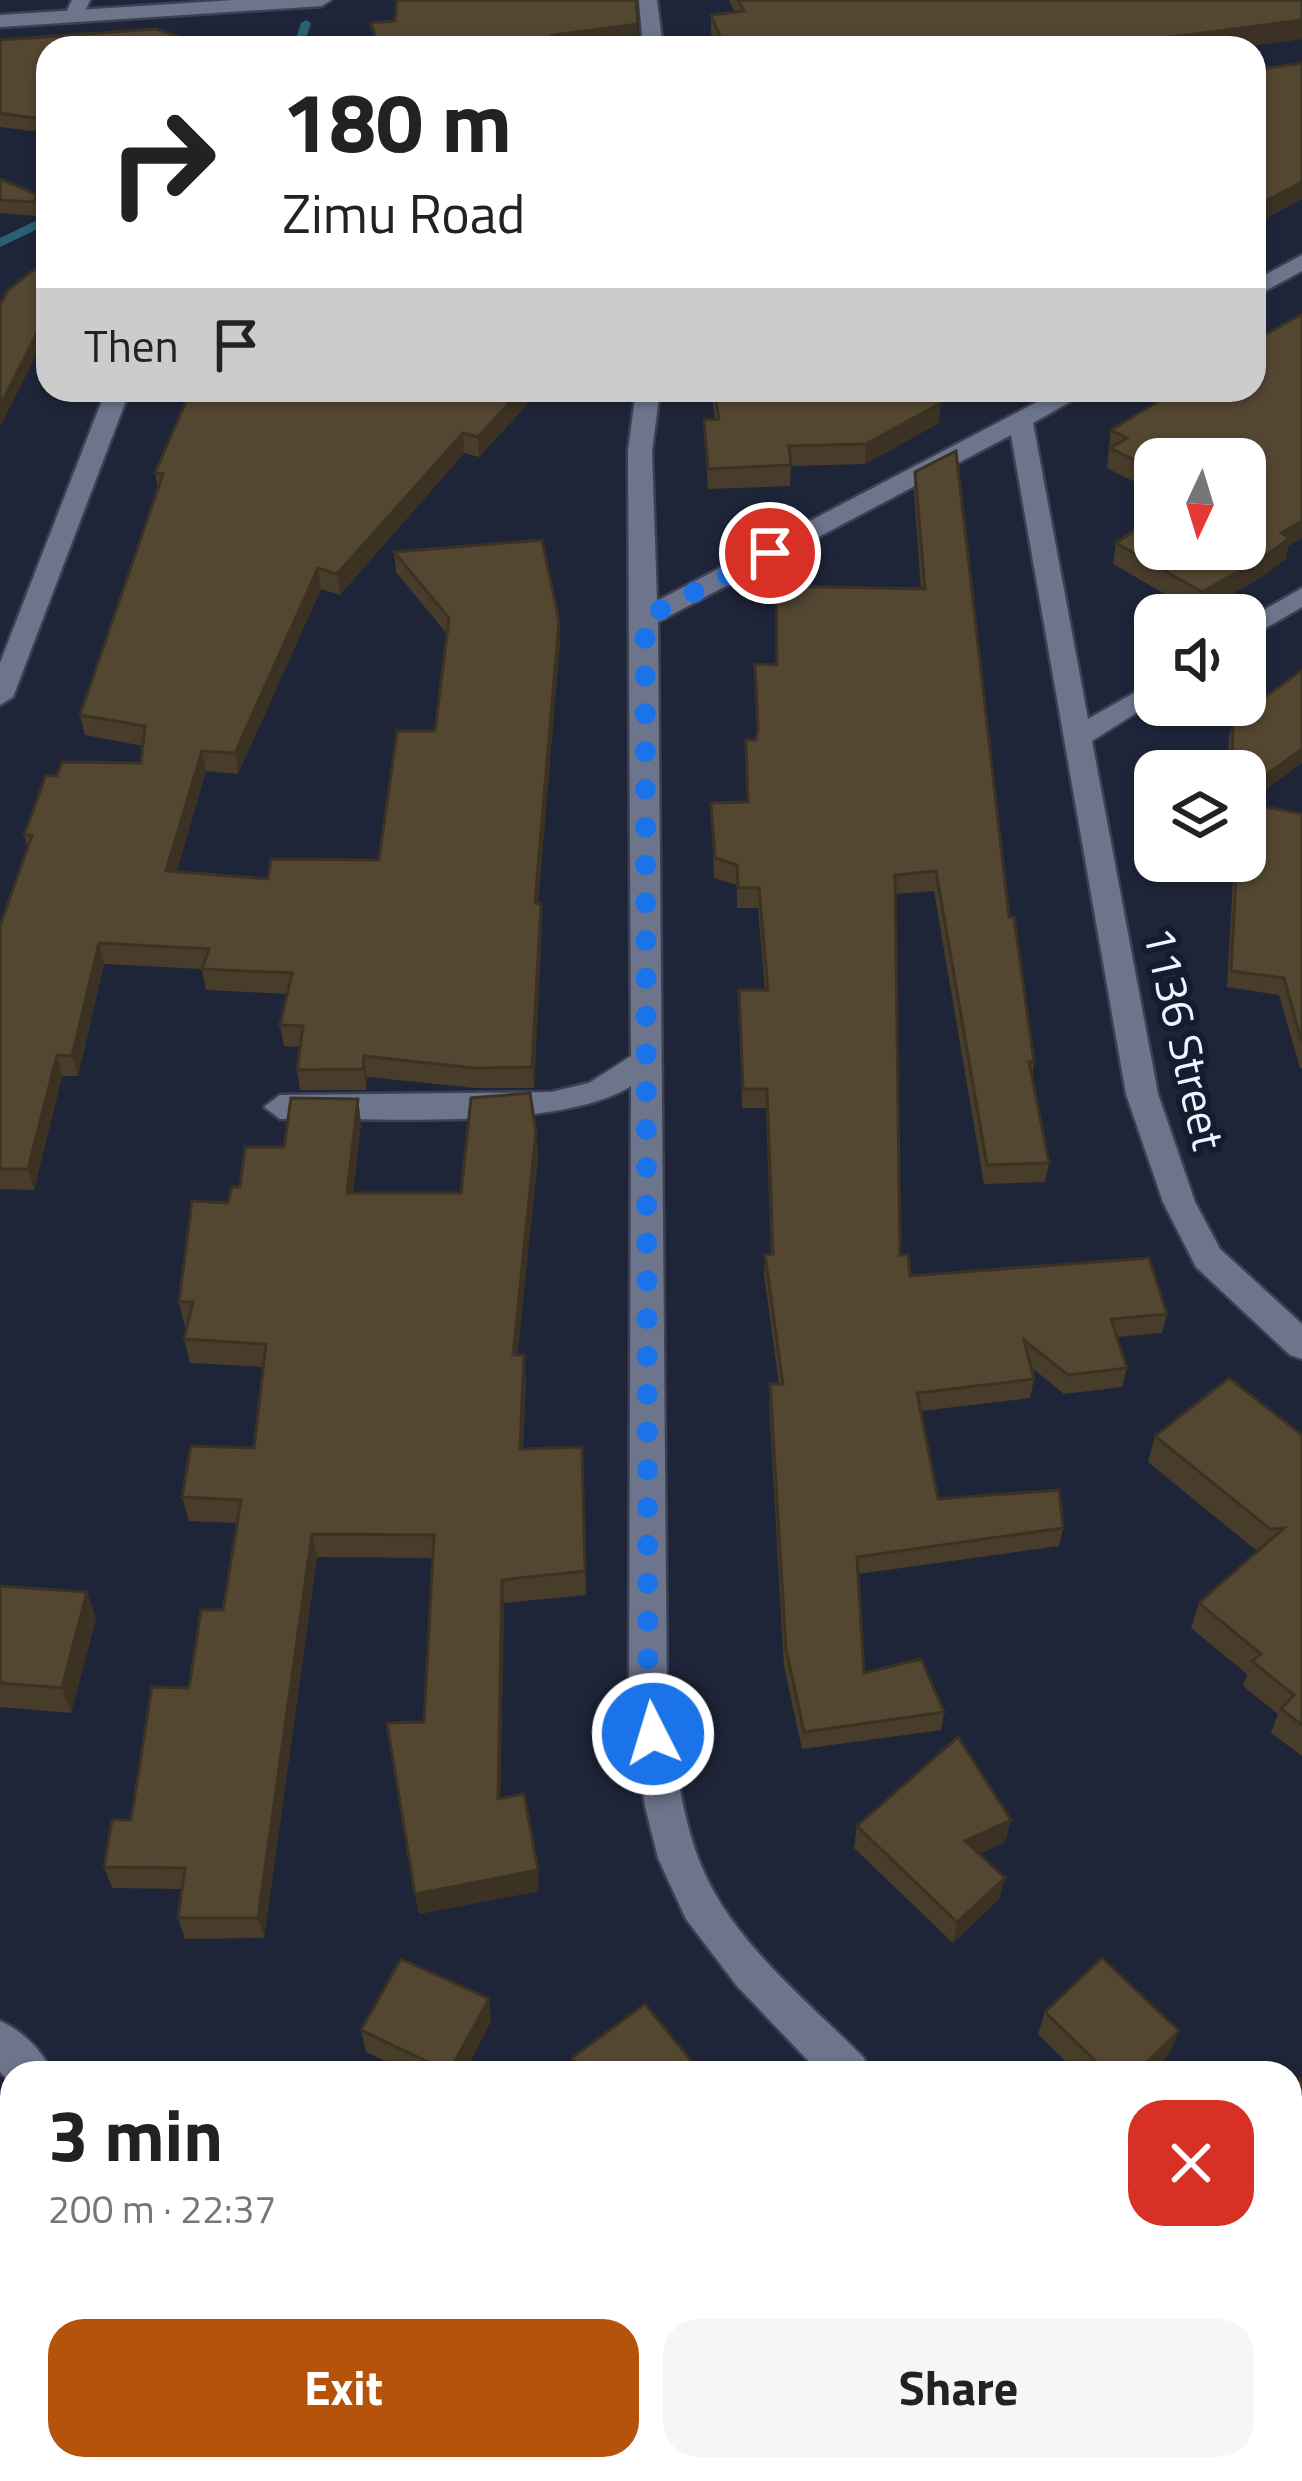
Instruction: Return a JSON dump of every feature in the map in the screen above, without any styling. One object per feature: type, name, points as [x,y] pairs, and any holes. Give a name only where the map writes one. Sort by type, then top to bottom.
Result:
[{"type":"street","points":[[0,21],[77,9],[322,0]]},
{"type":"street","points":[[648,0],[651,36]]},
{"type":"street","points":[[1266,283],[1302,262]]},
{"type":"street","points":[[0,697],[113,402]]},
{"type":"street","points":[[646,402],[640,451],[645,618],[648,1699],[671,1833],[699,1904],[743,1961],[838,2061]]},
{"type":"street","points":[[645,618],[1057,402]]},
{"type":"street","name":"1136 Street","points":[[1021,423],[1142,1094],[1179,1202],[1208,1258],[1302,1345]]},
{"type":"street","points":[[1266,619],[1302,596]]},
{"type":"street","points":[[1077,738],[1134,702]]},
{"type":"street","points":[[280,1107],[551,1103],[598,1092],[646,1060]]},
{"type":"building","points":[[397,0],[636,0],[638,24],[554,36],[375,36],[371,23],[395,21]]},
{"type":"building","points":[[738,0],[1302,0],[1302,20],[1179,36],[720,36],[711,15],[744,11]]},
{"type":"building","points":[[156,29],[177,36],[57,36]]},
{"type":"building","points":[[36,37],[36,118],[0,113],[0,40]]},
{"type":"building","points":[[1302,63],[1302,182],[1266,201],[1266,68]]},
{"type":"building","points":[[0,179],[36,194],[34,202],[0,200]]},
{"type":"building","points":[[36,268],[36,335],[0,406],[0,305],[8,290]]},
{"type":"building","points":[[1302,314],[1302,521],[1281,533],[1290,538],[1266,556],[1266,438],[1134,438],[1134,460],[1110,448],[1127,438],[1111,430],[1157,402],[1266,402],[1266,334]]},
{"type":"building","points":[[186,402],[510,402],[478,437],[463,433],[337,574],[318,568],[235,753],[202,751],[166,871],[268,879],[271,859],[379,860],[397,731],[435,731],[449,618],[394,552],[542,540],[559,621],[535,903],[541,904],[532,1067],[474,1068],[364,1056],[363,1069],[297,1070],[303,1026],[280,1025],[292,973],[202,969],[209,949],[99,943],[72,1056],[57,1055],[28,1169],[0,1169],[0,926],[32,835],[24,835],[46,775],[57,776],[62,762],[141,763],[145,726],[80,715],[163,474],[155,473]]},
{"type":"building","points":[[716,402],[941,403],[866,444],[789,446],[791,465],[708,469],[704,420],[719,419]]},
{"type":"building","points":[[956,451],[1009,917],[1014,917],[1034,1062],[1029,1062],[1049,1163],[987,1165],[936,871],[895,875],[900,1255],[908,1255],[910,1276],[1149,1258],[1167,1314],[1111,1319],[1127,1368],[1068,1375],[1024,1340],[1034,1379],[917,1393],[938,1499],[1059,1490],[1063,1528],[857,1557],[864,1673],[921,1659],[944,1712],[804,1732],[786,1649],[770,1384],[783,1384],[765,1255],[773,1254],[767,1089],[743,1089],[739,990],[768,990],[759,888],[738,888],[737,865],[715,858],[711,803],[748,802],[746,740],[756,740],[758,729],[755,664],[777,665],[776,586],[925,589],[915,472]]},
{"type":"building","points":[[1134,531],[1134,553],[1116,543]]},
{"type":"building","points":[[1163,570],[1241,570],[1202,592]]},
{"type":"building","points":[[1302,670],[1302,749],[1266,775],[1266,750],[1232,750],[1233,726],[1266,726],[1266,697]]},
{"type":"building","points":[[1266,807],[1302,814],[1302,1043],[1284,978],[1231,971],[1236,882],[1266,882]]},
{"type":"building","points":[[530,1093],[536,1132],[513,1355],[524,1355],[520,1449],[582,1447],[585,1571],[502,1580],[498,1799],[524,1794],[538,1870],[415,1894],[387,1723],[424,1722],[434,1535],[312,1534],[258,1918],[178,1918],[185,1868],[104,1867],[112,1820],[131,1820],[152,1687],[189,1688],[201,1610],[223,1610],[241,1500],[182,1497],[191,1446],[254,1448],[266,1344],[184,1339],[193,1302],[179,1302],[192,1201],[228,1203],[232,1187],[240,1187],[245,1147],[284,1147],[291,1098],[358,1099],[347,1193],[461,1193],[471,1098]]},
{"type":"building","points":[[1229,1378],[1302,1435],[1302,1725],[1281,1709],[1294,1695],[1252,1661],[1261,1654],[1199,1603],[1284,1528],[1270,1529],[1155,1436]]},
{"type":"building","points":[[0,1586],[87,1592],[62,1688],[0,1683]]},
{"type":"building","points":[[958,1737],[1011,1820],[965,1841],[1005,1878],[957,1922],[857,1826]]},
{"type":"building","points":[[1102,1958],[1179,2031],[1148,2061],[1096,2061],[1045,2012]]},
{"type":"building","points":[[401,1959],[489,1999],[455,2061],[426,2061],[361,2030]]},
{"type":"building","points":[[645,2004],[691,2061],[574,2061],[572,2058]]},
{"type":"waterway","points":[[302,36],[306,23]]},
{"type":"waterway","points":[[0,243],[36,225]]},
{"type":"route","points":[[653,1734],[648,1699],[645,618],[770,553]]}]
